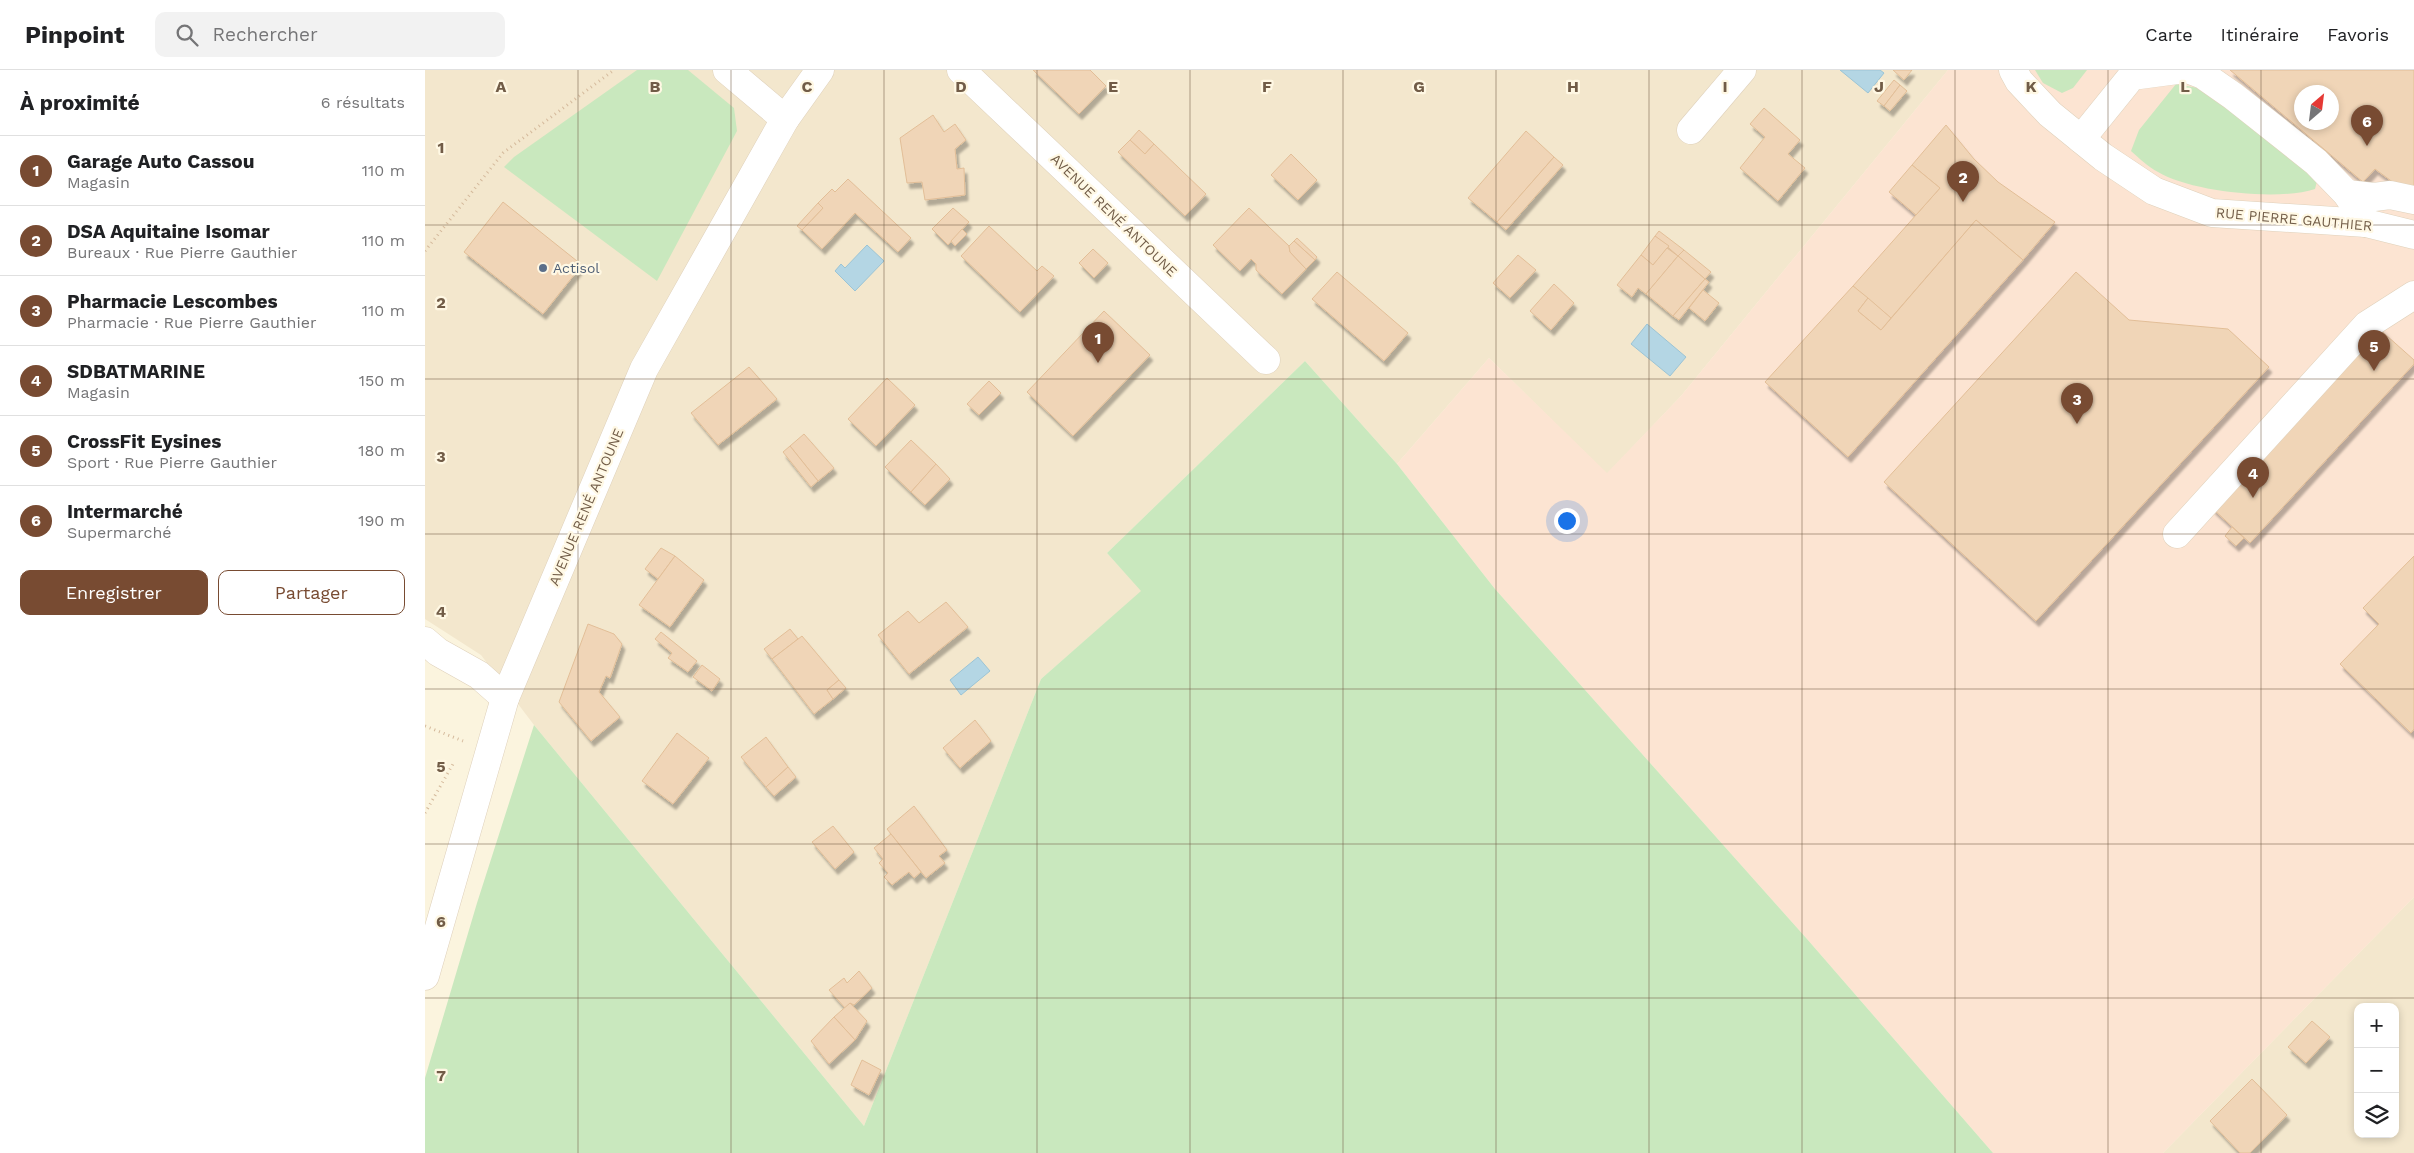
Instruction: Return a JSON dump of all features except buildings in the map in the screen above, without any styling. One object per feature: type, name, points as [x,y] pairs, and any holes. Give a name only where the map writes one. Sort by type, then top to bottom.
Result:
[{"type":"street","points":[[727,70],[785,119]]},
{"type":"street","name":"AVENUE RENÉ ANTOUNE","points":[[425,976],[505,698],[644,369],[785,119],[820,70]]},
{"type":"street","name":"AVENUE RENÉ ANTOUNE","points":[[961,70],[1266,360]]},
{"type":"street","points":[[1691,130],[1742,70]]},
{"type":"street","name":"RUE PIERRE GAUTHIER","points":[[2013,70],[2019,81],[2050,114],[2103,157],[2154,191],[2213,213],[2366,223],[2414,235]]},
{"type":"street","points":[[2081,139],[2132,76],[2177,70]]},
{"type":"street","points":[[2190,70],[2203,75],[2233,96],[2316,162],[2347,194],[2366,223]]},
{"type":"street","points":[[2347,194],[2374,197],[2390,194],[2414,200]]},
{"type":"street","points":[[2177,534],[2367,325],[2414,295]]},
{"type":"street","points":[[425,641],[438,652],[479,675],[505,698]]},
{"type":"path","points":[[425,251],[503,153],[614,70]]},
{"type":"path","points":[[425,726],[466,742]]},
{"type":"shaded area","points":[[425,70],[1948,70],[1681,396],[1607,474],[1489,358],[1397,464],[1305,361],[1107,553],[1142,591],[1041,679],[864,1126],[534,725],[481,655],[425,619]]},
{"type":"shaded area","points":[[1948,70],[2414,70],[2414,897],[2163,1153],[1993,1153],[1807,939],[1495,589],[1397,464],[1489,358],[1607,473],[1681,396]]},
{"type":"shaded area","points":[[2414,897],[2414,1153],[2163,1153]]},
{"type":"green space","points":[[637,70],[688,70],[734,108],[737,131],[657,281],[504,167],[514,157]]},
{"type":"green space","points":[[2035,70],[2087,70],[2073,88],[2062,93],[2043,83]]},
{"type":"green space","points":[[2176,84],[2209,90],[2312,174],[2317,181],[2315,189],[2299,193],[2258,194],[2213,189],[2173,179],[2147,165],[2131,151],[2139,130]]},
{"type":"green space","points":[[1305,361],[1397,464],[1495,589],[1807,939],[1993,1153],[425,1153],[425,1078],[477,903],[534,725],[864,1126],[1041,679],[1141,591],[1107,553]]},
{"type":"water","points":[[1840,70],[1880,70],[1884,73],[1868,93]]},
{"type":"water","points":[[867,245],[884,261],[855,291],[835,271],[841,264],[845,268]]},
{"type":"water","points":[[1647,324],[1686,357],[1670,376],[1631,344]]},
{"type":"water","points":[[978,657],[990,671],[961,695],[950,680]]},
{"type":"place","name":"Intermarché","points":[[2367,146]]},
{"type":"place","name":"DSA Aquitaine Isomar","points":[[1963,202]]},
{"type":"place","name":"Actisol","points":[[543,268]]},
{"type":"place","name":"Garage Auto Cassou","points":[[1098,363]]},
{"type":"place","name":"CrossFit Eysines","points":[[2374,371]]},
{"type":"place","name":"Pharmacie Lescombes","points":[[2077,424]]},
{"type":"place","name":"SDBATMARINE","points":[[2253,498]]}]
